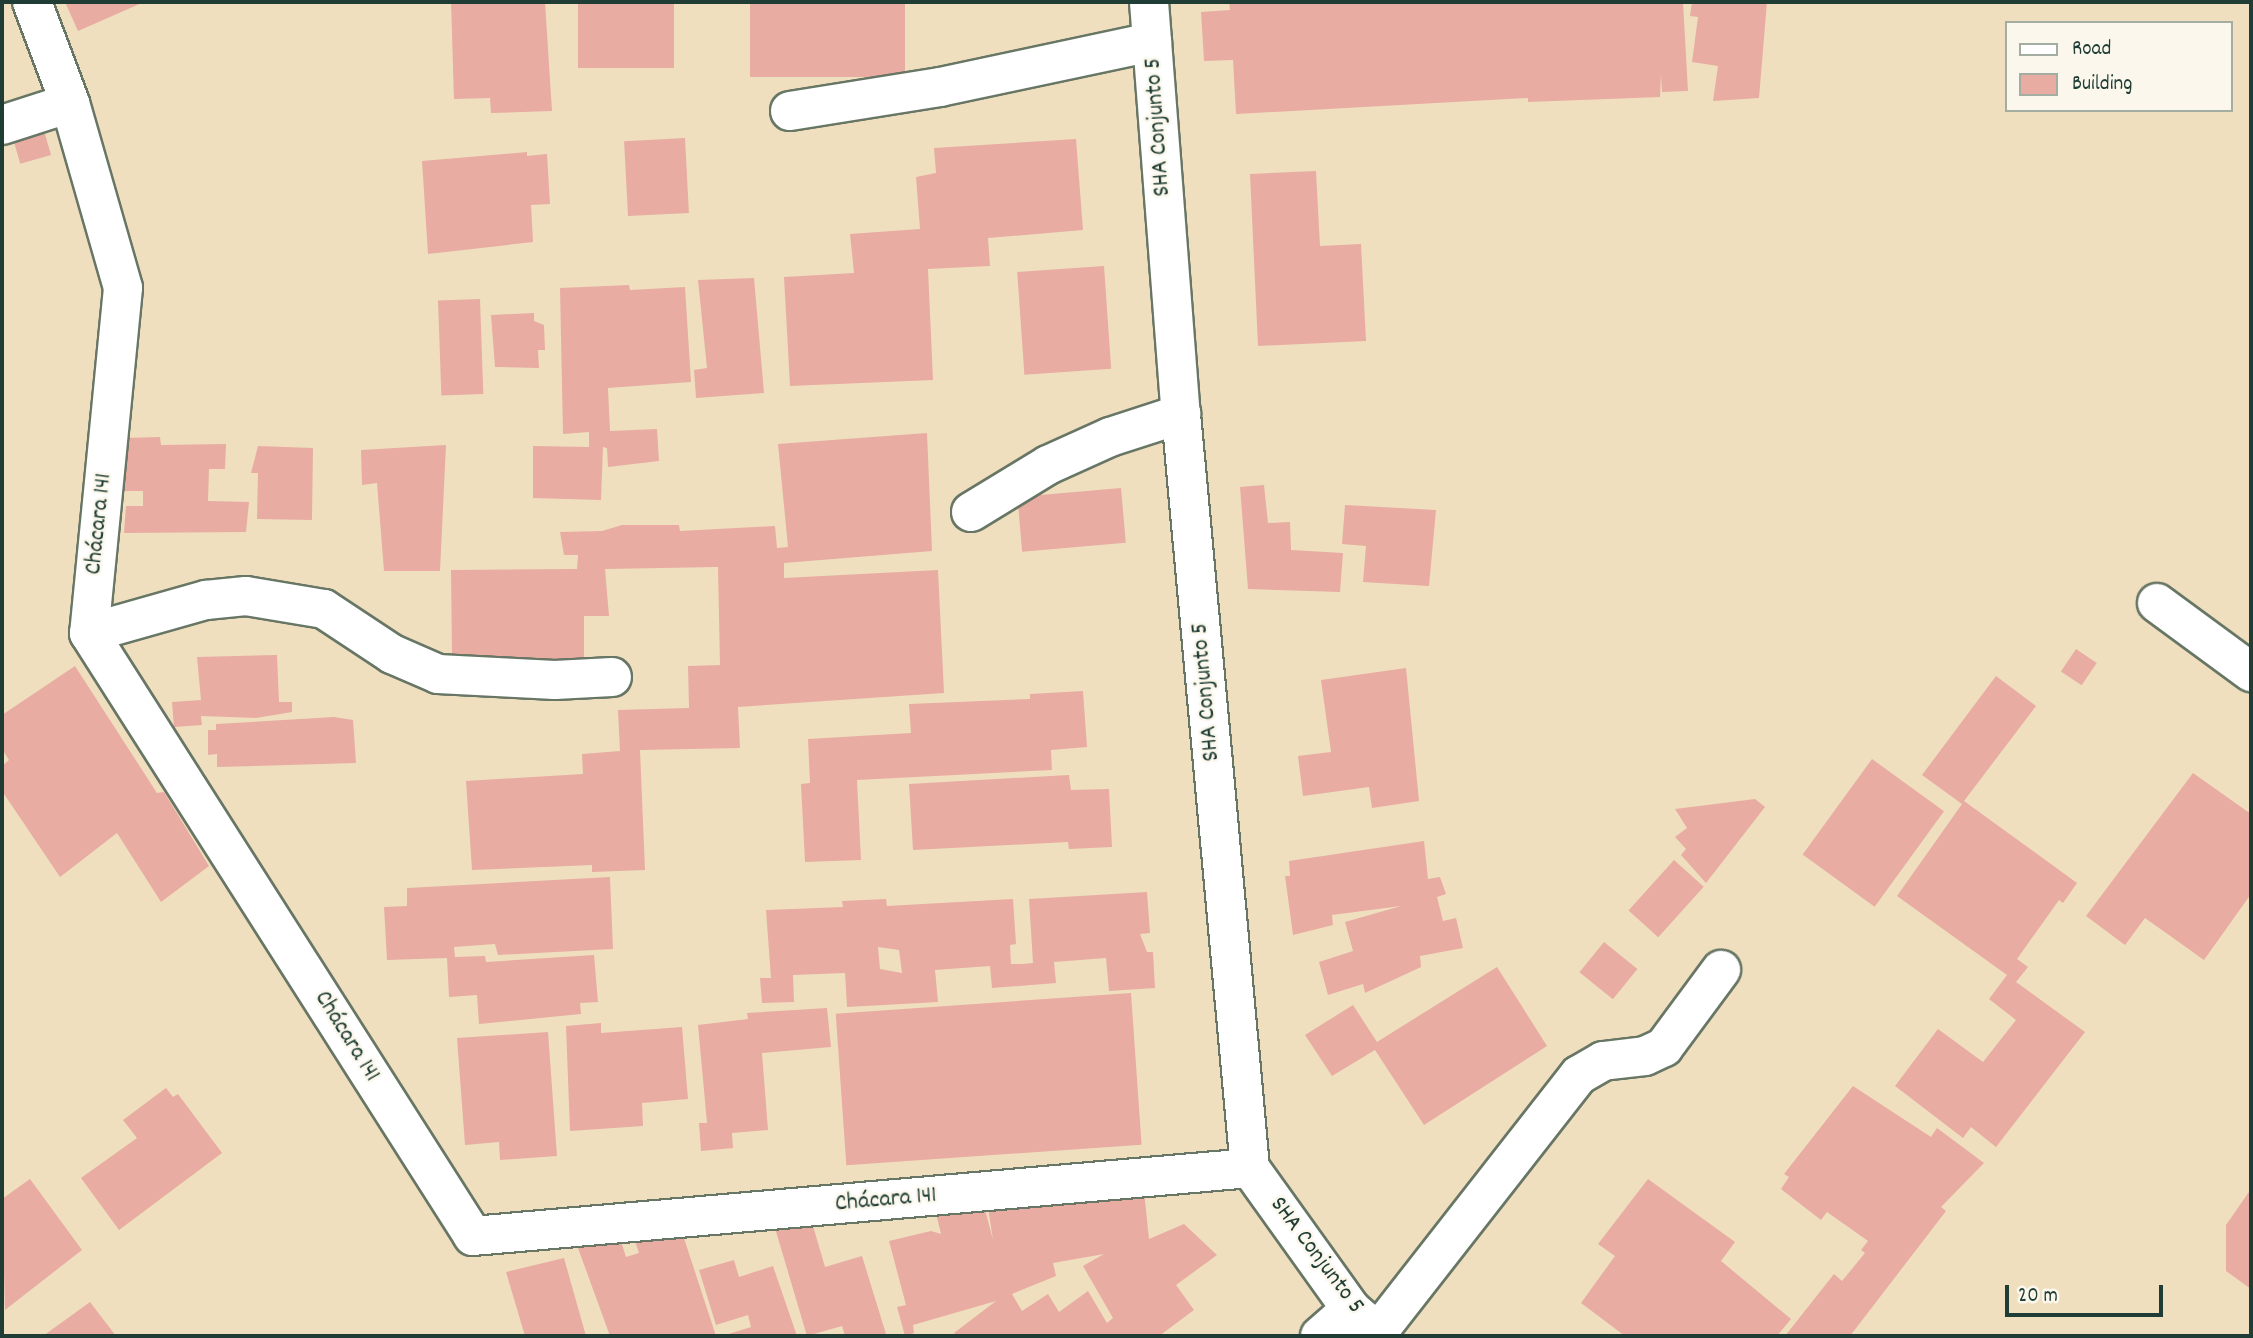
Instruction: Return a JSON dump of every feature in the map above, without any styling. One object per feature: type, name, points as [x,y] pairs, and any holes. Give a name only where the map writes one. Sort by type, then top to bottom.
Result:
[{"type":"street","name":"Chácara 141","points":[[32,2],[70,103],[122,288],[89,633],[473,1236],[1250,1168]]},
{"type":"street","name":"SHA Conjunto 5","points":[[1149,2],[1181,414],[1250,1168],[1370,1326]]},
{"type":"street","points":[[790,111],[940,87],[1152,42]]},
{"type":"street","points":[[2,125],[70,103]]},
{"type":"street","points":[[971,512],[1048,465],[1110,437],[1181,414]]},
{"type":"street","points":[[89,633],[206,600],[246,596],[324,609],[392,654],[438,674],[555,680],[612,677]]},
{"type":"street","points":[[2157,603],[2251,672]]},
{"type":"street","points":[[1320,1336],[1370,1326],[1579,1075],[1603,1061],[1645,1056],[1664,1047],[1721,970]]},
{"type":"building","points":[[65,2],[144,2],[78,31]]},
{"type":"building","points":[[451,2],[545,2],[552,111],[491,113],[490,98],[454,99]]},
{"type":"building","points":[[578,2],[674,2],[674,68],[578,68]]},
{"type":"building","points":[[750,2],[905,2],[905,77],[750,77]]},
{"type":"building","points":[[1229,2],[1683,2],[1688,91],[1662,92],[1661,74],[1660,97],[1528,102],[1528,98],[1236,114],[1233,60],[1204,61],[1201,12],[1230,10]]},
{"type":"building","points":[[1692,2],[1767,2],[1759,98],[1713,101],[1718,66],[1692,62],[1698,17],[1690,16]]},
{"type":"building","points":[[43,127],[51,155],[20,164],[12,136]]},
{"type":"building","points":[[685,138],[689,213],[628,216],[624,141]]},
{"type":"building","points":[[1076,139],[1083,230],[988,238],[990,266],[928,269],[933,380],[790,386],[784,277],[854,273],[850,234],[920,229],[916,177],[936,173],[934,148]]},
{"type":"building","points":[[527,152],[527,156],[547,154],[550,204],[531,205],[533,242],[428,254],[422,161]]},
{"type":"building","points":[[1316,171],[1320,246],[1361,244],[1366,341],[1258,346],[1250,174]]},
{"type":"building","points":[[1104,266],[1111,369],[1024,375],[1017,272]]},
{"type":"building","points":[[754,278],[764,393],[696,398],[694,370],[707,368],[698,280]]},
{"type":"building","points":[[629,285],[630,290],[685,287],[691,382],[608,388],[610,431],[657,429],[659,461],[608,467],[607,448],[603,447],[601,500],[533,498],[533,446],[589,447],[589,432],[563,434],[560,288]]},
{"type":"building","points":[[480,299],[483,394],[441,395],[438,300]]},
{"type":"building","points":[[534,313],[534,321],[544,325],[545,350],[538,350],[539,368],[495,367],[491,315]]},
{"type":"building","points":[[927,433],[932,551],[784,563],[784,578],[938,570],[944,693],[738,707],[740,748],[640,750],[645,870],[592,872],[592,865],[472,870],[466,781],[583,774],[582,754],[620,751],[618,710],[689,708],[688,666],[720,665],[718,567],[605,569],[609,616],[584,616],[584,663],[452,661],[451,570],[577,569],[578,555],[564,555],[560,532],[602,531],[622,525],[679,525],[680,531],[775,526],[777,548],[788,547],[778,444]]},
{"type":"building","points":[[160,437],[161,445],[226,444],[225,469],[209,469],[208,501],[249,502],[246,532],[124,533],[126,506],[143,506],[143,491],[122,491],[124,438]]},
{"type":"building","points":[[446,445],[440,571],[384,571],[377,483],[362,485],[361,450]]},
{"type":"building","points":[[258,446],[313,448],[312,520],[257,519],[258,473],[251,473]]},
{"type":"building","points":[[1264,485],[1268,523],[1290,522],[1291,550],[1343,553],[1340,592],[1248,589],[1240,487]]},
{"type":"building","points":[[1121,488],[1126,543],[1022,552],[1017,497]]},
{"type":"building","points":[[1345,505],[1436,510],[1429,586],[1363,582],[1366,546],[1342,544]]},
{"type":"building","points":[[2076,649],[2097,663],[2082,685],[2061,671]]},
{"type":"building","points":[[277,655],[279,702],[292,702],[292,712],[256,718],[201,716],[202,725],[174,727],[172,702],[201,700],[197,657]]},
{"type":"building","points":[[75,666],[157,793],[164,792],[209,866],[161,902],[117,833],[60,877],[2,791],[2,766],[9,760],[2,749],[2,715]]},
{"type":"building","points":[[1406,668],[1419,801],[1372,808],[1369,787],[1303,796],[1298,756],[1331,752],[1321,680]]},
{"type":"building","points":[[1996,676],[2036,706],[1964,801],[2077,883],[2063,903],[2059,900],[2017,959],[2028,967],[2016,982],[2085,1032],[1996,1147],[1971,1127],[1963,1138],[1895,1086],[1938,1029],[1983,1062],[2016,1020],[1989,999],[2007,975],[1897,896],[1962,804],[1922,775]]},
{"type":"building","points":[[1083,691],[1087,747],[1051,750],[1052,770],[857,780],[861,860],[805,862],[801,784],[810,783],[808,739],[911,733],[909,704],[1030,699],[1030,694]]},
{"type":"building","points":[[334,717],[353,720],[356,763],[217,767],[217,754],[208,755],[208,730],[216,730],[216,724]]},
{"type":"building","points":[[1872,759],[1944,811],[1875,907],[1803,854]]},
{"type":"building","points":[[2193,773],[2251,814],[2251,894],[2204,960],[2145,918],[2125,945],[2086,916]]},
{"type":"building","points":[[1069,775],[1071,790],[1109,789],[1112,847],[1069,849],[1068,842],[913,850],[909,784]]},
{"type":"building","points":[[1755,799],[1765,807],[1706,883],[1681,855],[1686,849],[1675,837],[1687,828],[1675,809]]},
{"type":"building","points":[[1424,841],[1428,879],[1440,877],[1446,894],[1437,897],[1443,921],[1456,918],[1463,948],[1420,956],[1421,967],[1365,993],[1363,984],[1328,995],[1319,962],[1353,951],[1345,922],[1401,906],[1332,915],[1333,925],[1293,935],[1285,876],[1290,876],[1289,861]]},
{"type":"building","points":[[1674,860],[1704,887],[1658,937],[1628,911]]},
{"type":"building","points":[[610,877],[613,949],[498,955],[495,944],[454,947],[455,957],[485,956],[486,962],[594,955],[598,1002],[580,1003],[581,1014],[479,1024],[477,995],[449,997],[447,958],[387,960],[384,907],[407,906],[407,888]]},
{"type":"building","points":[[1147,892],[1150,933],[1140,934],[1147,952],[1153,952],[1155,988],[1109,991],[1106,958],[1054,962],[1056,983],[992,988],[990,966],[935,970],[938,1002],[847,1007],[845,973],[793,975],[794,1002],[762,1003],[760,978],[771,978],[766,910],[843,907],[842,901],[886,899],[887,906],[1013,899],[1016,944],[1010,945],[1011,964],[1022,964],[1033,963],[1029,899]],"holes":[[[878,947],[899,950],[902,973],[880,969]]]},
{"type":"building","points":[[1604,942],[1637,969],[1613,999],[1579,972]]},
{"type":"building","points":[[1497,967],[1547,1046],[1424,1125],[1375,1050],[1332,1076],[1305,1035],[1353,1005],[1377,1042]]},
{"type":"building","points":[[1131,993],[1142,1145],[846,1165],[836,1014]]},
{"type":"building","points":[[827,1008],[831,1047],[762,1053],[768,1130],[732,1133],[733,1148],[701,1151],[699,1123],[707,1123],[698,1025],[748,1019],[747,1013]]},
{"type":"building","points":[[601,1023],[601,1033],[682,1027],[688,1099],[642,1103],[643,1126],[570,1131],[566,1026]]},
{"type":"building","points":[[548,1032],[557,1156],[500,1160],[499,1142],[465,1145],[457,1038]]},
{"type":"building","points":[[1853,1086],[1931,1137],[1937,1128],[1984,1163],[1941,1207],[1946,1211],[1850,1336],[1785,1336],[1834,1274],[1842,1281],[1865,1253],[1861,1250],[1868,1241],[1827,1212],[1821,1220],[1781,1189],[1789,1177],[1784,1174]]},
{"type":"building","points":[[166,1088],[173,1097],[178,1094],[222,1153],[119,1230],[81,1178],[137,1138],[123,1120]]},
{"type":"building","points":[[30,1179],[82,1250],[5,1310],[2,1199]]},
{"type":"building","points":[[1648,1179],[1735,1242],[1721,1261],[1791,1319],[1777,1336],[1625,1336],[1581,1303],[1615,1256],[1598,1244]]},
{"type":"building","points":[[2251,1189],[2251,1289],[2226,1271],[2226,1225]]},
{"type":"building","points":[[1144,1191],[1149,1239],[1184,1224],[1217,1255],[1176,1285],[1194,1310],[1159,1336],[957,1336],[954,1333],[996,1301],[913,1325],[914,1333],[905,1336],[897,1307],[906,1305],[889,1241],[931,1231],[941,1234],[934,1205],[982,1198],[993,1240],[987,1201]],"holes":[[[1104,1254],[1083,1266],[1113,1318],[1107,1323],[1088,1291],[1059,1312],[1048,1294],[1022,1311],[1012,1294],[1056,1276],[1053,1263]]]},
{"type":"building","points":[[811,1219],[825,1267],[862,1256],[886,1334],[845,1336],[842,1326],[807,1336],[775,1228]]},
{"type":"building","points":[[680,1226],[716,1336],[610,1336],[578,1248],[619,1235],[626,1257],[639,1253],[635,1241]]},
{"type":"building","points":[[564,1258],[586,1336],[525,1336],[506,1272]]},
{"type":"building","points":[[734,1260],[739,1277],[773,1266],[797,1336],[722,1336],[751,1327],[748,1315],[716,1325],[699,1270]]},
{"type":"building","points":[[90,1302],[116,1336],[43,1336]]}]
